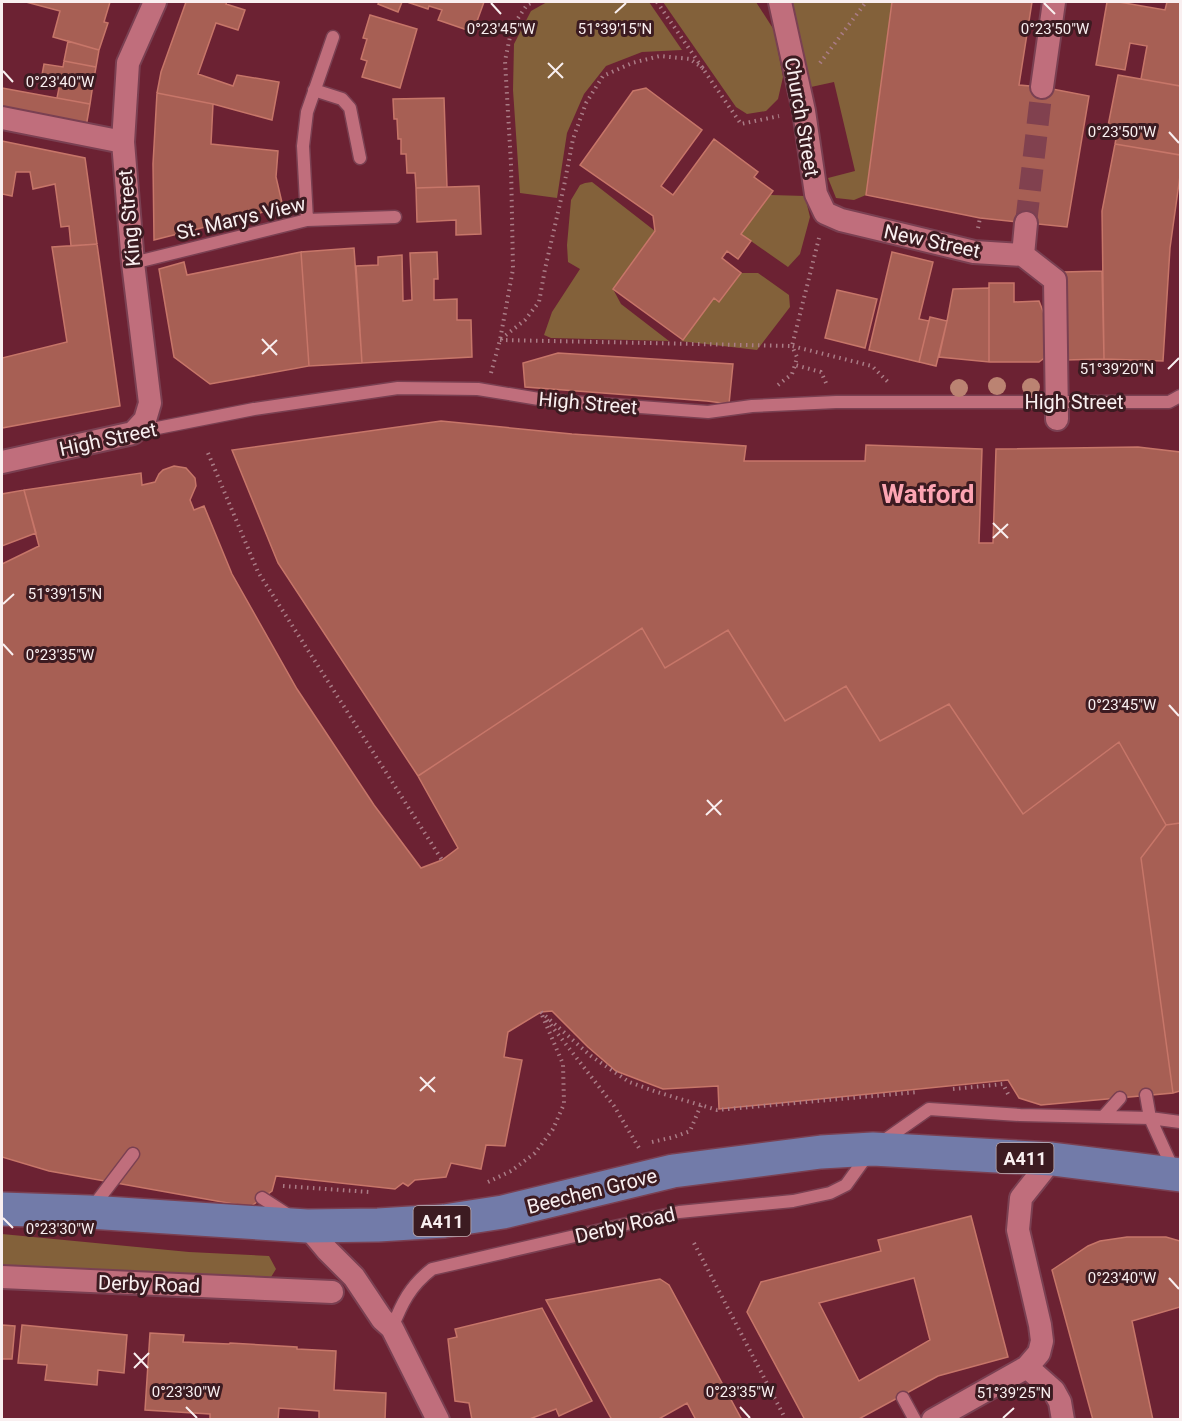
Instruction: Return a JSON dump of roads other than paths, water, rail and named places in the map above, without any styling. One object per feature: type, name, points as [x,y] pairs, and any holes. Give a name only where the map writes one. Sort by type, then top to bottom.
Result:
[{"type":"main road","name":"Beechen Grove","points":[[3,1208],[307,1226],[444,1221],[503,1212],[673,1171],[821,1152],[873,1149],[1052,1159],[1178,1175]]},
{"type":"street","name":"King Street","points":[[133,433],[145,420],[150,403],[133,263],[123,142],[128,63],[155,2]]},
{"type":"street","name":"Church Street","points":[[780,2],[804,111],[816,194],[833,217]]},
{"type":"street","points":[[1042,87],[1054,2]]},
{"type":"street","points":[[2,118],[123,142]]},
{"type":"street","name":"New Street","points":[[833,217],[974,252],[1023,255]]},
{"type":"street","points":[[1026,222],[1023,255],[1055,280],[1057,410]]},
{"type":"street","name":"High Street","points":[[2,462],[133,433]]},
{"type":"street","points":[[933,1419],[1027,1367],[1039,1353],[1042,1341],[1040,1325],[1018,1230],[1021,1198],[1052,1159]]},
{"type":"street","points":[[307,1226],[354,1277],[382,1319],[392,1328],[438,1419]]},
{"type":"street","name":"Derby Road","points":[[2,1277],[332,1292]]},
{"type":"street","points":[[1027,1367],[1054,1391],[1060,1402],[1063,1419]]},
{"type":"lane","points":[[307,220],[303,147],[307,112],[333,37]]},
{"type":"lane","points":[[314,90],[342,99],[350,108],[360,158]]},
{"type":"lane","name":"St. Marys View","points":[[133,263],[307,220],[395,218]]},
{"type":"lane","name":"High Street","points":[[133,433],[255,409],[398,388],[488,391],[545,400],[708,411],[752,406],[836,402],[907,402],[1057,410],[1168,402],[1180,396]]},
{"type":"lane","points":[[1146,1095],[1150,1118],[1178,1175]]},
{"type":"lane","points":[[1103,1117],[1120,1098]]},
{"type":"lane","name":"Derby Road","points":[[392,1328],[405,1297],[413,1286],[432,1269],[679,1212],[794,1201],[830,1193],[846,1185],[873,1149],[929,1109],[1020,1115],[1150,1118],[1180,1122]]},
{"type":"lane","points":[[89,1212],[133,1154]]},
{"type":"lane","points":[[262,1198],[307,1226]]},
{"type":"lane","points":[[903,1398],[915,1419]]},
{"type":"tunnel","points":[[1026,223],[1042,87]]},
{"type":"district","name":"Watford","points":[[928,494]]}]
